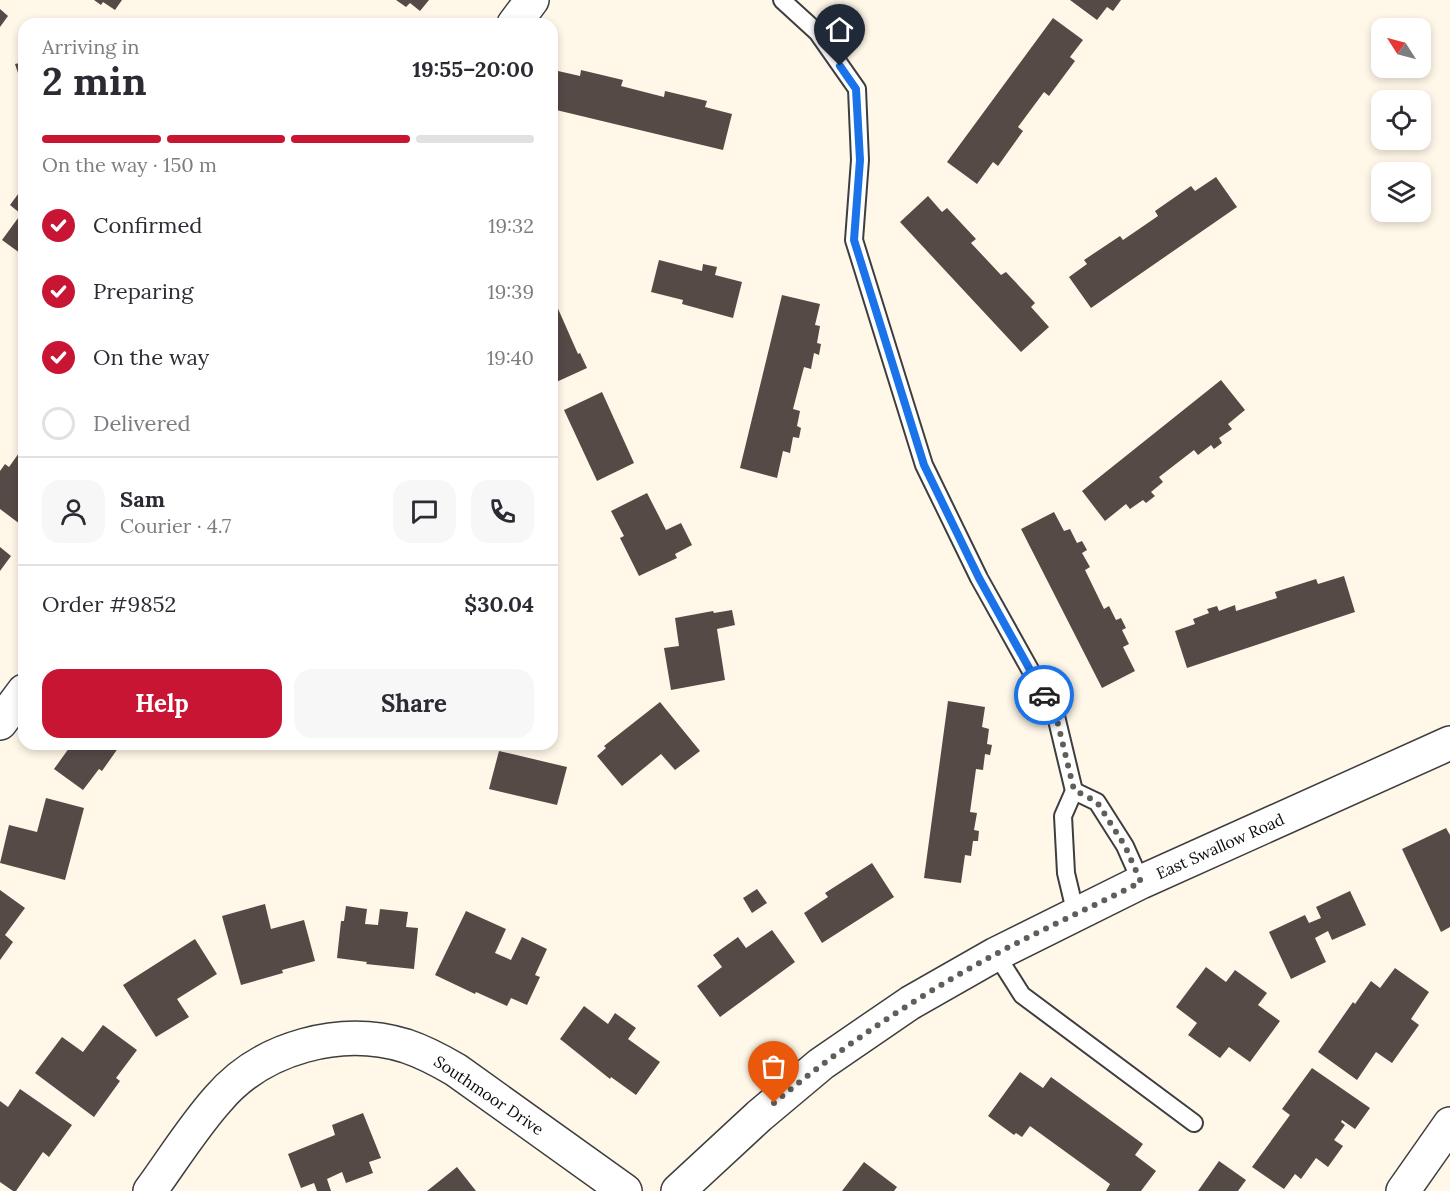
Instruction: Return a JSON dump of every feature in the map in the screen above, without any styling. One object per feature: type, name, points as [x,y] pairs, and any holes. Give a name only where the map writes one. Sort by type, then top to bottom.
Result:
[{"type":"street","points":[[518,18],[532,0]]},
{"type":"street","points":[[0,723],[18,699]]},
{"type":"street","name":"East Swallow Road","points":[[678,1191],[759,1116],[821,1064],[910,1003],[996,954],[1141,882],[1450,743]]},
{"type":"street","name":"Southmoor Drive","points":[[150,1191],[218,1098],[242,1076],[263,1062],[298,1047],[335,1039],[373,1039],[404,1045],[428,1054],[456,1070],[625,1191]]},
{"type":"street","points":[[1403,1191],[1450,1124]]},
{"type":"lane","points":[[782,0],[817,32],[856,89],[860,160],[854,240],[924,465],[979,578],[1056,716],[1074,790],[1063,816],[1066,873],[1076,915]]},
{"type":"lane","points":[[1074,790],[1097,802],[1125,846],[1141,882]]},
{"type":"lane","points":[[996,954],[1022,995],[1194,1123]]},
{"type":"building","points":[[94,0],[122,0],[115,10],[103,2],[101,5]]},
{"type":"building","points":[[396,0],[429,0],[420,11],[410,3],[406,7]]},
{"type":"building","points":[[1070,0],[1121,0],[1113,11],[1107,7],[1097,20]]},
{"type":"building","points":[[0,9],[8,16],[0,27]]},
{"type":"building","points":[[1053,18],[1083,40],[1070,57],[1075,61],[1049,96],[1044,92],[1018,127],[1023,131],[998,166],[993,162],[977,184],[947,162]]},
{"type":"building","points":[[581,70],[623,80],[621,86],[664,97],[665,91],[707,101],[705,107],[732,114],[723,150],[558,110],[558,71],[580,76]]},
{"type":"building","points":[[1216,177],[1237,207],[1091,308],[1069,277],[1087,264],[1084,260],[1120,236],[1123,240],[1158,216],[1155,211],[1191,186],[1195,191]]},
{"type":"building","points":[[18,194],[18,212],[10,205]]},
{"type":"building","points":[[928,196],[942,212],[947,208],[976,239],[971,243],[1001,275],[1006,272],[1035,303],[1031,307],[1049,327],[1021,352],[900,222]]},
{"type":"building","points":[[18,218],[18,252],[2,240]]},
{"type":"building","points":[[659,260],[702,271],[703,264],[717,267],[715,275],[742,282],[733,318],[682,304],[683,300],[651,292]]},
{"type":"building","points":[[782,295],[820,304],[815,325],[820,326],[817,343],[821,344],[819,355],[814,353],[811,369],[804,367],[793,409],[800,411],[797,426],[801,428],[799,438],[793,437],[790,453],[783,451],[777,478],[740,468]]},
{"type":"building","points":[[558,309],[578,354],[580,353],[587,368],[558,381]]},
{"type":"building","points":[[1221,380],[1245,410],[1228,424],[1232,429],[1219,438],[1222,443],[1214,449],[1211,445],[1198,455],[1194,450],[1159,477],[1163,482],[1151,492],[1155,496],[1146,503],[1143,500],[1130,509],[1126,504],[1105,521],[1082,491]]},
{"type":"building","points":[[602,392],[634,463],[597,481],[564,410]]},
{"type":"building","points":[[18,454],[18,522],[0,509],[0,471],[5,464],[9,467]]},
{"type":"building","points":[[647,493],[666,530],[681,523],[692,545],[675,554],[677,558],[639,576],[620,538],[624,536],[611,511]]},
{"type":"building","points":[[1054,512],[1064,531],[1070,529],[1077,543],[1082,541],[1087,550],[1082,553],[1090,567],[1085,570],[1104,609],[1109,606],[1116,620],[1121,618],[1126,628],[1122,630],[1129,644],[1123,647],[1135,671],[1102,688],[1021,529]]},
{"type":"building","points":[[0,547],[11,556],[0,571]]},
{"type":"building","points":[[1344,576],[1355,612],[1187,668],[1175,631],[1195,624],[1193,619],[1209,613],[1207,609],[1217,606],[1219,611],[1235,605],[1236,611],[1277,598],[1275,592],[1316,579],[1318,584]]},
{"type":"building","points":[[732,610],[735,625],[717,629],[725,680],[671,690],[664,648],[679,646],[675,618]]},
{"type":"building","points":[[948,701],[985,707],[982,727],[989,729],[987,744],[992,745],[990,755],[985,754],[983,770],[976,769],[970,812],[977,813],[974,830],[979,831],[978,841],[973,841],[971,856],[965,855],[961,883],[924,878]]},
{"type":"building","points":[[660,702],[700,751],[675,770],[661,754],[622,786],[597,756],[606,748],[604,746]]},
{"type":"building","points":[[68,750],[117,750],[102,771],[99,769],[83,790],[54,769]]},
{"type":"building","points":[[499,751],[567,767],[557,805],[489,789]]},
{"type":"building","points":[[46,798],[84,808],[65,880],[0,863],[9,825],[37,832]]},
{"type":"building","points":[[1446,828],[1450,835],[1450,927],[1441,932],[1402,849]]},
{"type":"building","points":[[872,863],[894,897],[822,943],[804,913],[828,897],[825,893]]},
{"type":"building","points":[[757,889],[767,903],[752,913],[743,898]]},
{"type":"building","points":[[0,890],[25,908],[5,935],[13,942],[0,960]]},
{"type":"building","points":[[1350,891],[1366,925],[1332,940],[1328,931],[1315,938],[1326,962],[1291,979],[1269,932],[1305,915],[1309,923],[1321,918],[1316,907]]},
{"type":"building","points":[[265,904],[271,929],[304,920],[315,961],[241,985],[222,916]]},
{"type":"building","points":[[346,906],[367,909],[365,924],[378,925],[380,909],[408,912],[406,927],[418,928],[414,969],[366,964],[367,962],[337,958],[341,921],[344,921]]},
{"type":"building","points":[[466,911],[506,929],[495,953],[511,960],[522,937],[547,949],[535,975],[540,977],[527,1005],[511,998],[507,1006],[435,975]]},
{"type":"building","points":[[772,930],[795,962],[720,1017],[697,986],[722,967],[713,955],[738,937],[746,948]]},
{"type":"building","points":[[195,939],[217,974],[177,999],[189,1017],[156,1037],[123,985]]},
{"type":"building","points":[[1206,967],[1226,982],[1235,970],[1267,993],[1258,1005],[1280,1021],[1250,1062],[1229,1047],[1220,1058],[1188,1035],[1197,1023],[1176,1007]]},
{"type":"building","points":[[1395,968],[1429,992],[1411,1019],[1419,1025],[1392,1063],[1376,1052],[1357,1080],[1318,1052],[1353,1002],[1355,1004],[1371,981],[1380,988]]},
{"type":"building","points":[[584,1006],[608,1024],[615,1013],[636,1028],[628,1039],[660,1062],[636,1095],[611,1077],[610,1079],[560,1039]]},
{"type":"building","points":[[103,1025],[137,1050],[116,1078],[120,1081],[94,1117],[35,1073],[62,1037],[83,1052]]},
{"type":"building","points":[[1312,1068],[1370,1108],[1355,1129],[1342,1120],[1341,1122],[1345,1125],[1334,1140],[1343,1146],[1328,1167],[1316,1158],[1301,1179],[1295,1174],[1284,1189],[1252,1167],[1290,1115],[1282,1109]]},
{"type":"building","points":[[1020,1072],[1043,1088],[1051,1077],[1143,1144],[1135,1155],[1156,1171],[1141,1191],[1106,1191],[1110,1184],[1030,1126],[1022,1137],[1016,1133],[1014,1135],[988,1116]]},
{"type":"building","points":[[20,1089],[72,1125],[49,1157],[43,1152],[16,1191],[13,1191],[0,1182],[0,1101],[8,1107]]},
{"type":"building","points":[[363,1113],[381,1158],[369,1162],[373,1173],[346,1183],[342,1172],[327,1179],[331,1191],[317,1191],[314,1183],[301,1188],[288,1154],[335,1135],[332,1125]]},
{"type":"building","points":[[1219,1161],[1246,1180],[1238,1191],[1198,1191]]},
{"type":"building","points":[[864,1162],[897,1187],[894,1191],[842,1191]]},
{"type":"building","points":[[457,1167],[476,1191],[427,1191]]},
{"type":"way so far","points":[[774,1103],[821,1064],[910,1003],[996,954],[1141,882],[1125,846],[1097,802],[1074,790],[1056,716],[1044,695]]},
{"type":"route","points":[[840,66],[856,89],[860,160],[854,240],[924,465],[979,578],[1044,695]]}]
